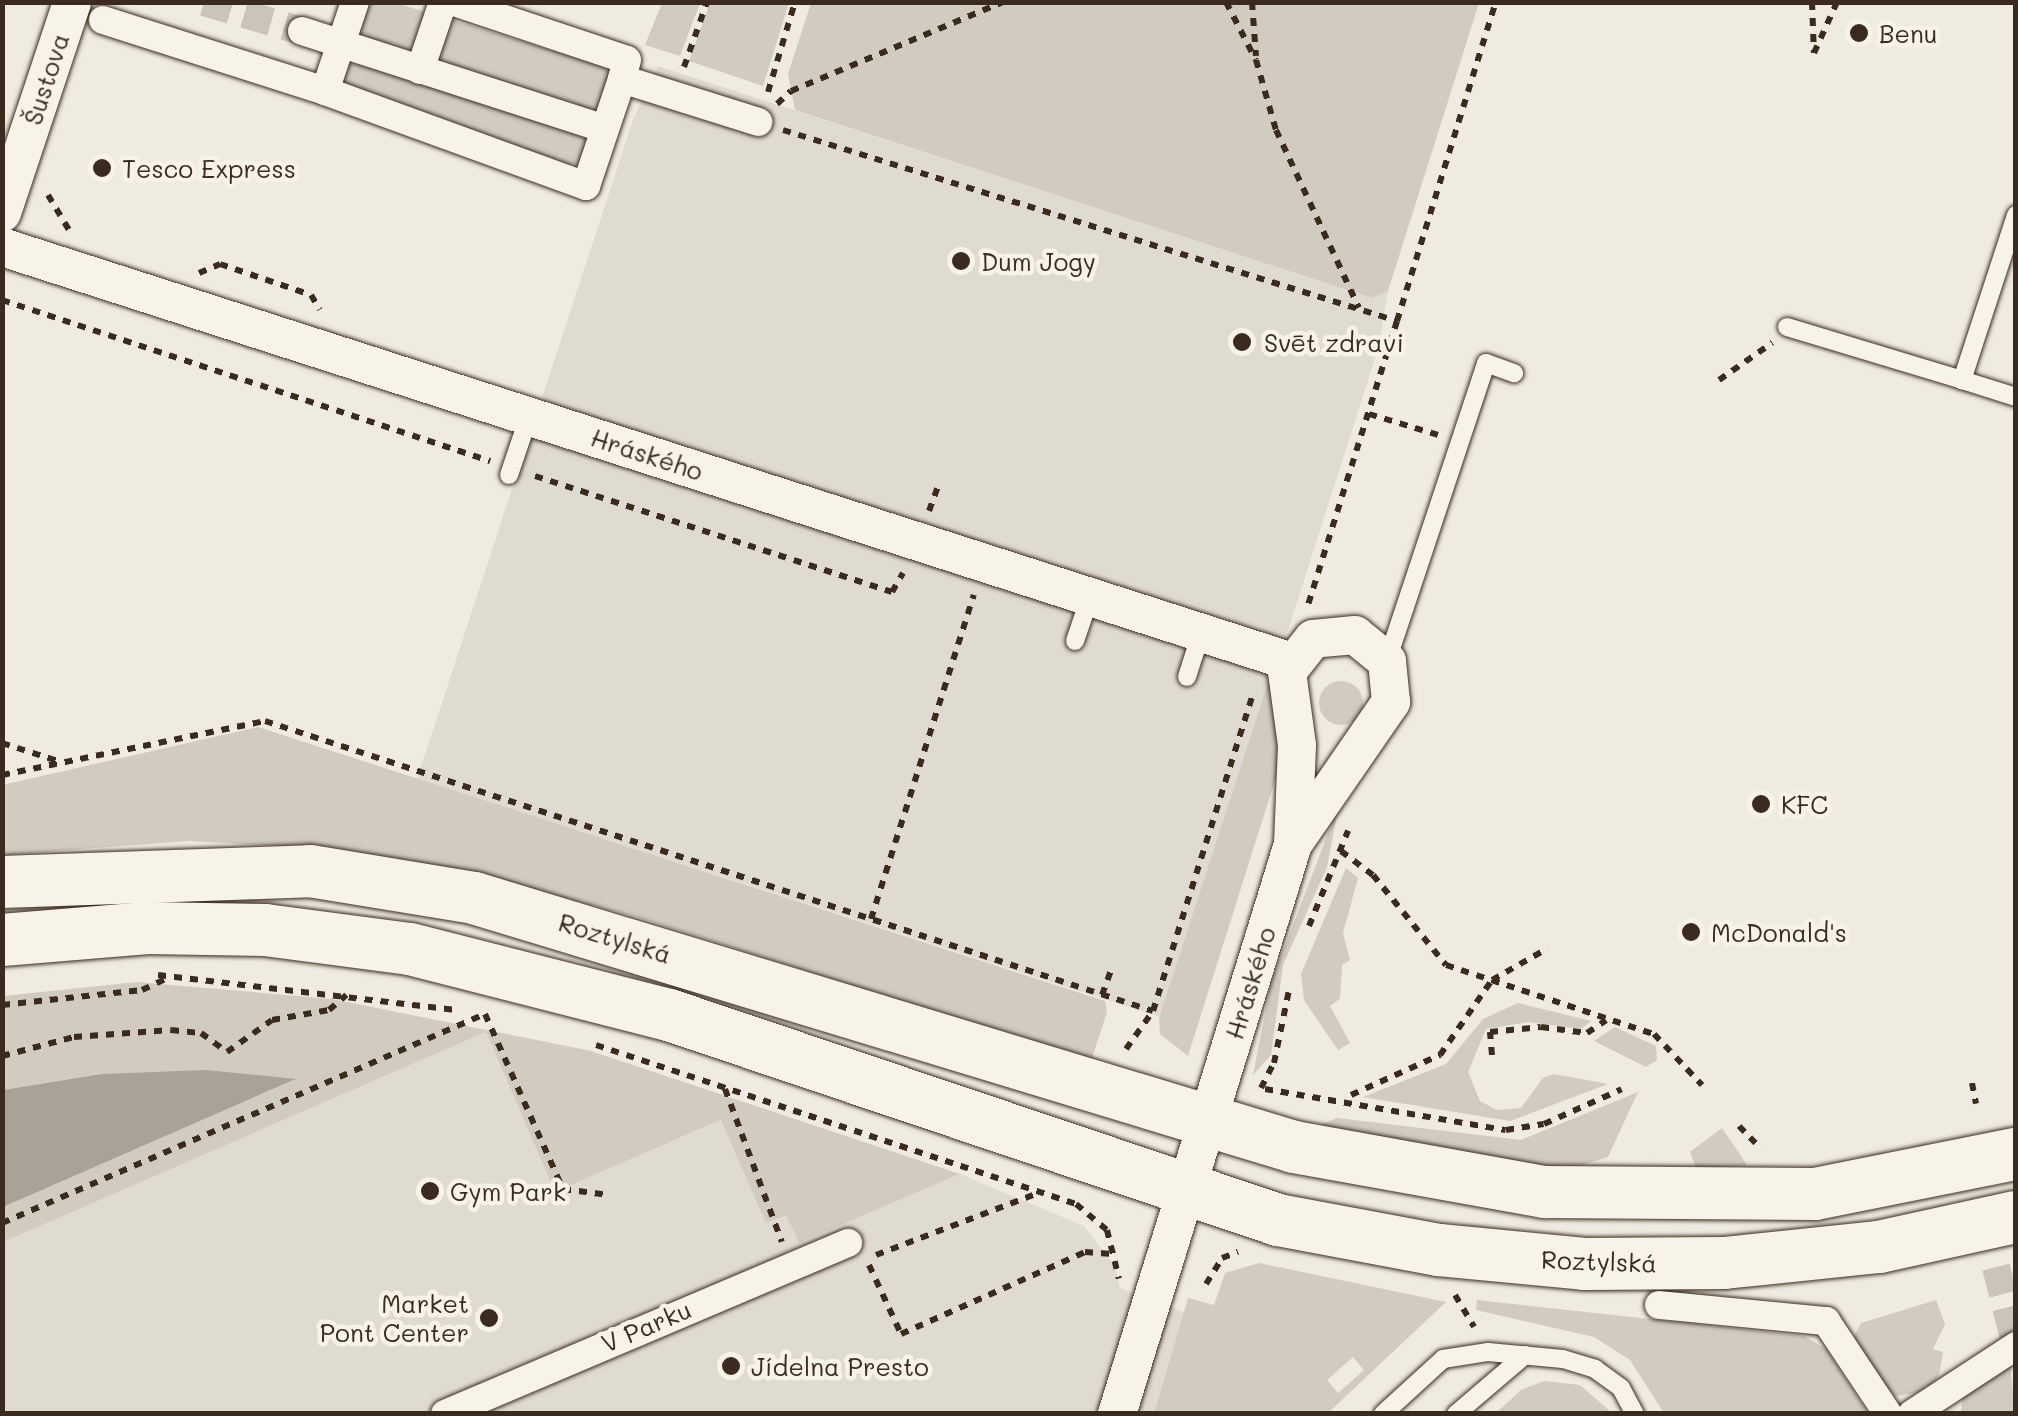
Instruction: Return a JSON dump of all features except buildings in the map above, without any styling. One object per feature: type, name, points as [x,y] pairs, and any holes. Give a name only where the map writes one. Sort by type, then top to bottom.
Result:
[{"type":"main road","name":"Roztylská","points":[[2,882],[310,872],[474,898],[1214,1102],[1445,1178],[1596,1197],[1815,1194],[2016,1154]]},
{"type":"main road","name":"Roztylská","points":[[2,940],[148,928],[245,930],[410,949],[669,1015],[1278,1220],[1421,1247],[1584,1264],[1778,1260],[1879,1247],[2016,1216]]},
{"type":"street","points":[[325,91],[355,2]]},
{"type":"street","points":[[420,70],[443,2]]},
{"type":"street","points":[[87,11],[325,91],[586,186],[627,60],[454,2]]},
{"type":"street","name":"Šustova","points":[[2,212],[87,11]]},
{"type":"street","points":[[302,32],[605,129]]},
{"type":"street","points":[[622,79],[758,122]]},
{"type":"street","name":"Hráského","points":[[2,246],[1280,658],[1292,712],[1293,844]]},
{"type":"street","points":[[1280,658],[1313,639],[1334,633],[1355,634],[1387,660]]},
{"type":"street","name":"Hráského","points":[[1214,1102],[1293,844],[1365,734],[1391,702],[1387,660]]},
{"type":"street","points":[[1292,712],[1324,739],[1365,734]]},
{"type":"street","points":[[1117,1414],[1214,1102]]},
{"type":"street","name":"V Parku","points":[[446,1414],[791,1266],[857,1251]]},
{"type":"street","points":[[1658,1306],[1831,1309],[1888,1414]]},
{"type":"street","points":[[1912,1414],[1950,1401],[2016,1346]]},
{"type":"lane","points":[[1962,380],[2016,215]]},
{"type":"lane","points":[[1787,327],[2016,398]]},
{"type":"lane","points":[[1387,660],[1486,363],[1514,373]]},
{"type":"lane","points":[[508,476],[529,416]]},
{"type":"lane","points":[[1075,641],[1090,597]]},
{"type":"lane","points":[[1188,677],[1202,633]]},
{"type":"lane","points":[[1383,1414],[1444,1359],[1488,1352],[1594,1369],[1621,1388],[1635,1414]]},
{"type":"lane","points":[[1456,1414],[1525,1355]]},
{"type":"path","points":[[674,96],[706,2]]},
{"type":"path","points":[[758,122],[796,2]]},
{"type":"path","points":[[758,122],[791,91],[1003,2]]},
{"type":"path","points":[[1226,2],[1256,60],[1276,130],[1360,309]]},
{"type":"path","points":[[1252,2],[1256,60]]},
{"type":"path","points":[[1144,1055],[1126,1049],[1152,1010],[1280,658],[1302,628],[1496,2]]},
{"type":"path","points":[[1812,2],[1814,53],[1838,2]]},
{"type":"path","points":[[758,122],[1397,321]]},
{"type":"path","points":[[1374,362],[1384,365]]},
{"type":"path","points":[[934,498],[939,483]]},
{"type":"path","points":[[871,919],[976,589]]},
{"type":"path","points":[[2,774],[265,721],[1152,1010]]},
{"type":"path","points":[[2,743],[59,761]]},
{"type":"path","points":[[1341,850],[1373,875],[1446,965],[1654,1034],[1702,1085]]},
{"type":"path","points":[[1350,1095],[1378,1077],[1440,1055],[1492,980],[1548,948]]},
{"type":"path","points":[[1102,995],[1111,970]]},
{"type":"path","points":[[2,1006],[142,990],[172,977],[347,995],[504,1019]]},
{"type":"path","points":[[2,1056],[74,1036],[171,1030],[201,1034],[227,1052],[272,1020],[330,1010],[347,995]]},
{"type":"path","points":[[485,1014],[563,1188],[609,1195]]},
{"type":"path","points":[[2,1222],[485,1014]]},
{"type":"path","points":[[1492,1055],[1490,1032],[1542,1027],[1587,1033],[1606,1020]]},
{"type":"path","points":[[577,1040],[1038,1193],[1089,1212],[1107,1230],[1116,1254],[1085,1252],[901,1334],[857,1251],[1038,1193]]},
{"type":"path","points":[[1972,1084],[1976,1104]]},
{"type":"path","points":[[724,1088],[791,1266]]},
{"type":"path","points":[[1214,1102],[1490,1130],[1544,1124],[1622,1089]]},
{"type":"path","points":[[1739,1126],[1762,1150]]},
{"type":"path","points":[[1206,1284],[1212,1268]]},
{"type":"path","points":[[1450,1285],[1488,1352]]},
{"type":"shaded area","points":[[811,2],[1479,3],[1388,291],[1372,298],[795,110],[788,74]]},
{"type":"shaded area","points":[[368,3],[396,3],[602,66],[611,74],[597,113],[365,42],[359,32]]},
{"type":"shaded area","points":[[662,3],[700,3],[680,56],[645,45]]},
{"type":"shaded area","points":[[710,3],[789,3],[763,86],[689,61]]},
{"type":"shaded area","points":[[344,64],[366,65],[582,134],[590,142],[583,164],[561,164],[346,92],[337,73]]},
{"type":"shaded area","points":[[658,66],[1372,298],[1388,291],[1378,349],[1164,1018],[417,779],[633,120]]},
{"type":"shaded area","points":[[1341,681],[1357,687],[1363,703],[1357,719],[1341,725],[1325,719],[1319,703],[1325,687]]},
{"type":"shaded area","points":[[1268,683],[1283,711],[1277,774],[1188,1056],[1160,1034],[1159,1018]]},
{"type":"shaded area","points":[[258,727],[1105,1001],[1107,1012],[1091,1061],[640,918],[473,873],[317,848],[189,841],[3,855],[2,785]]},
{"type":"shaded area","points":[[1339,804],[1327,867],[1283,965],[1271,1055],[1253,1075],[1271,983]]},
{"type":"shaded area","points":[[1346,868],[1358,878],[1343,933],[1350,960],[1342,965],[1340,999],[1330,1006],[1350,1043],[1338,1050],[1304,1000],[1301,974]]},
{"type":"shaded area","points":[[137,982],[332,999],[591,1051],[960,1174],[799,1243],[786,1215],[766,1223],[721,1120],[555,1192],[486,1032],[3,1242],[3,1207],[294,1080],[101,1074],[3,1090],[3,996]]},
{"type":"shaded area","points":[[1518,1003],[1591,1021],[1581,1029],[1529,1022],[1486,1029],[1468,1072],[1480,1101],[1497,1110],[1521,1108],[1543,1078],[1554,1074],[1608,1084],[1510,1121],[1363,1097],[1446,1064],[1483,1019]]},
{"type":"shaded area","points":[[1615,1027],[1656,1046],[1657,1060],[1646,1067],[1594,1041]]},
{"type":"shaded area","points":[[486,1032],[555,1192],[722,1120],[766,1222],[786,1214],[799,1243],[960,1174],[1084,1226],[1115,1266],[1120,1288],[1184,1312],[1154,1413],[3,1413],[2,1242]]},
{"type":"shaded area","points":[[206,1070],[296,1079],[3,1207],[3,1090],[101,1074]]},
{"type":"shaded area","points":[[1638,1092],[1608,1157],[1556,1173],[1308,1130],[1337,1118],[1521,1140]]},
{"type":"shaded area","points":[[1722,1128],[1747,1165],[1697,1170],[1690,1152]]},
{"type":"shaded area","points":[[1259,1263],[1446,1302],[1328,1413],[1154,1413],[1188,1298],[1214,1305],[1225,1273]],"holes":[[[1353,1357],[1364,1370],[1338,1393],[1327,1380]]]},
{"type":"shaded area","points":[[1477,1300],[1804,1336],[1826,1349],[1868,1413],[1664,1413],[1630,1360],[1594,1337],[1476,1310]]},
{"type":"shaded area","points":[[1936,1300],[1945,1324],[1933,1349],[1943,1352],[1939,1375],[1928,1391],[1896,1396],[1869,1372],[1854,1336],[1861,1323]]},
{"type":"shaded area","points":[[2010,1363],[2015,1413],[1961,1414],[1963,1390]]},
{"type":"shaded area","points":[[1544,1381],[1580,1385],[1612,1413],[1496,1413],[1521,1390]]},
{"type":"tunnel","points":[[204,2],[302,31]]},
{"type":"tunnel","points":[[1996,1267],[2016,1346]]},
{"type":"place","name":"Benu","points":[[1859,33]]},
{"type":"place","name":"Tesco Express","points":[[102,168]]},
{"type":"place","name":"Dum Jogy","points":[[961,261]]},
{"type":"place","name":"Svēt zdravi","points":[[1242,342]]},
{"type":"place","name":"KFC","points":[[1761,804]]},
{"type":"place","name":"McDonald's","points":[[1691,932]]},
{"type":"place","name":"Gym Park","points":[[430,1191]]},
{"type":"place","name":"Market Pont Center","points":[[489,1318]]},
{"type":"place","name":"Jídelna Presto","points":[[731,1366]]}]
